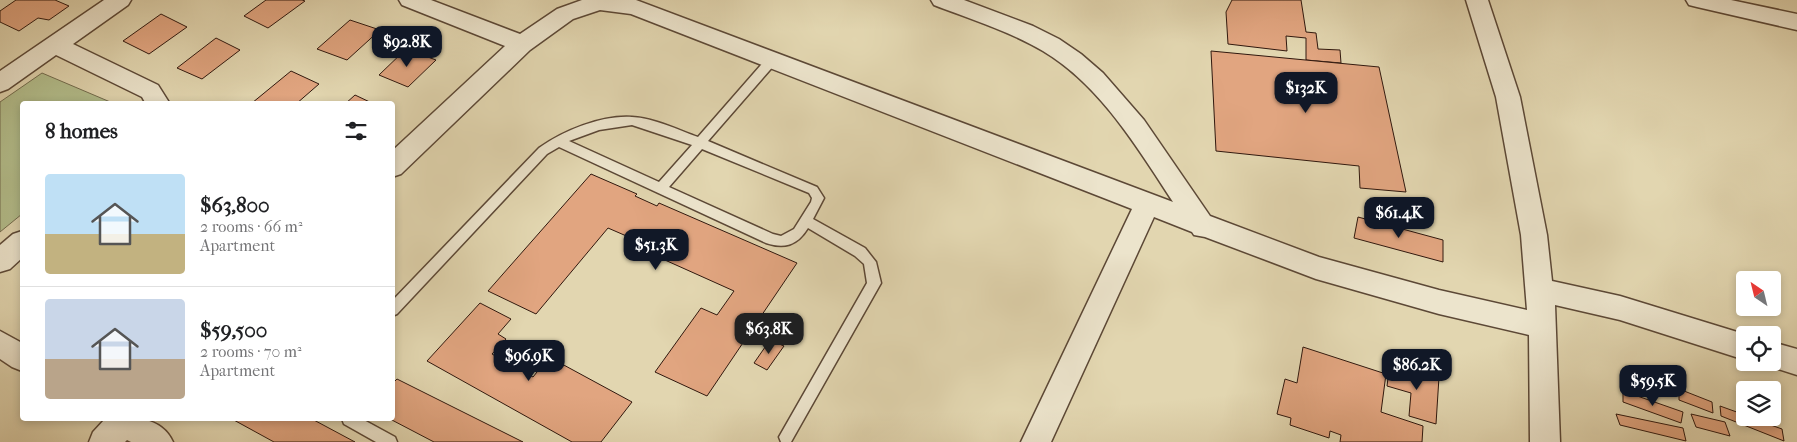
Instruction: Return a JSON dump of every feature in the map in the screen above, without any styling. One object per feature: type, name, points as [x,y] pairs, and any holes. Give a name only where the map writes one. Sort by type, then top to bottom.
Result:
[{"type":"street","points":[[0,83],[120,0]]},
{"type":"street","points":[[410,0],[522,44]]},
{"type":"street","points":[[942,0],[1039,39],[1072,59],[1097,81],[1139,133],[1203,227]]},
{"type":"street","points":[[1478,0],[1508,97],[1534,235],[1543,326],[1545,442]]},
{"type":"street","points":[[1697,0],[1797,22]]},
{"type":"street","points":[[395,164],[522,44],[565,14],[599,2],[634,7],[1203,227],[1316,268],[1439,302],[1543,326]]},
{"type":"street","points":[[55,45],[150,91],[156,101]]},
{"type":"street","points":[[1036,442],[1146,205]]},
{"type":"street","points":[[0,261],[20,244]]},
{"type":"street","points":[[1540,290],[1620,308],[1736,343]]},
{"type":"street","points":[[0,344],[20,357]]},
{"type":"street","points":[[1781,358],[1797,362]]},
{"type":"street","points":[[104,442],[123,421]]},
{"type":"street","points":[[126,421],[158,442]]},
{"type":"lane","points":[[661,188],[772,60]]},
{"type":"lane","points":[[395,307],[543,151],[557,141],[620,121],[634,121],[700,143],[813,190],[818,198],[817,203],[798,233],[782,242],[770,239],[557,141]]},
{"type":"lane","points":[[786,438],[874,283],[870,262],[860,252],[806,221]]},
{"type":"lane","points":[[353,421],[390,442]]},
{"type":"green space","points":[[42,73],[108,101],[20,101],[20,216],[0,232],[0,102]]},
{"type":"building","points":[[16,0],[55,0],[69,6],[49,20],[38,18],[19,31],[0,22],[0,11]]},
{"type":"building","points":[[266,0],[305,1],[268,28],[244,16]]},
{"type":"building","points":[[1232,0],[1301,0],[1306,32],[1316,33],[1318,49],[1340,50],[1341,63],[1306,60],[1306,38],[1286,36],[1287,51],[1228,44],[1226,12]]},
{"type":"building","points":[[161,14],[187,27],[149,54],[123,41]]},
{"type":"building","points":[[350,20],[380,30],[347,60],[317,49]]},
{"type":"building","points":[[216,38],[240,50],[202,79],[177,68]]},
{"type":"building","points":[[406,49],[436,60],[408,87],[379,75]]},
{"type":"building","points":[[1211,51],[1379,67],[1406,192],[1360,188],[1359,166],[1216,151]]},
{"type":"building","points":[[291,71],[319,84],[299,101],[254,101]]},
{"type":"building","points":[[355,95],[368,101],[348,101]]},
{"type":"building","points":[[591,174],[637,194],[635,196],[657,206],[659,203],[797,263],[707,396],[655,372],[701,308],[717,315],[734,291],[627,243],[631,238],[608,228],[536,314],[488,291]]},
{"type":"building","points":[[1358,217],[1443,240],[1443,262],[1354,238]]},
{"type":"building","points":[[480,303],[511,319],[498,334],[506,339],[492,354],[533,377],[549,357],[632,402],[601,442],[572,442],[427,361]]},
{"type":"building","points":[[770,340],[784,346],[767,370],[754,363]]},
{"type":"building","points":[[1303,347],[1386,374],[1381,412],[1423,426],[1422,442],[1340,442],[1341,435],[1330,431],[1329,438],[1290,425],[1291,418],[1277,414],[1285,379],[1297,383]]},
{"type":"building","points":[[1390,362],[1439,377],[1436,424],[1409,416],[1411,393],[1387,386]]},
{"type":"building","points":[[397,379],[523,442],[434,442],[394,421],[395,381]]},
{"type":"building","points":[[1679,389],[1712,402],[1713,413],[1679,400]]},
{"type":"building","points":[[1623,391],[1683,412],[1681,423],[1623,402]]},
{"type":"building","points":[[1720,406],[1736,412],[1736,422],[1721,416]]},
{"type":"building","points":[[1616,414],[1683,428],[1686,441],[1620,425]]},
{"type":"building","points":[[1691,414],[1725,422],[1730,436],[1696,427]]},
{"type":"building","points":[[236,421],[316,421],[355,442],[274,442]]},
{"type":"building","points":[[1746,426],[1774,426],[1782,429],[1784,441]]}]
